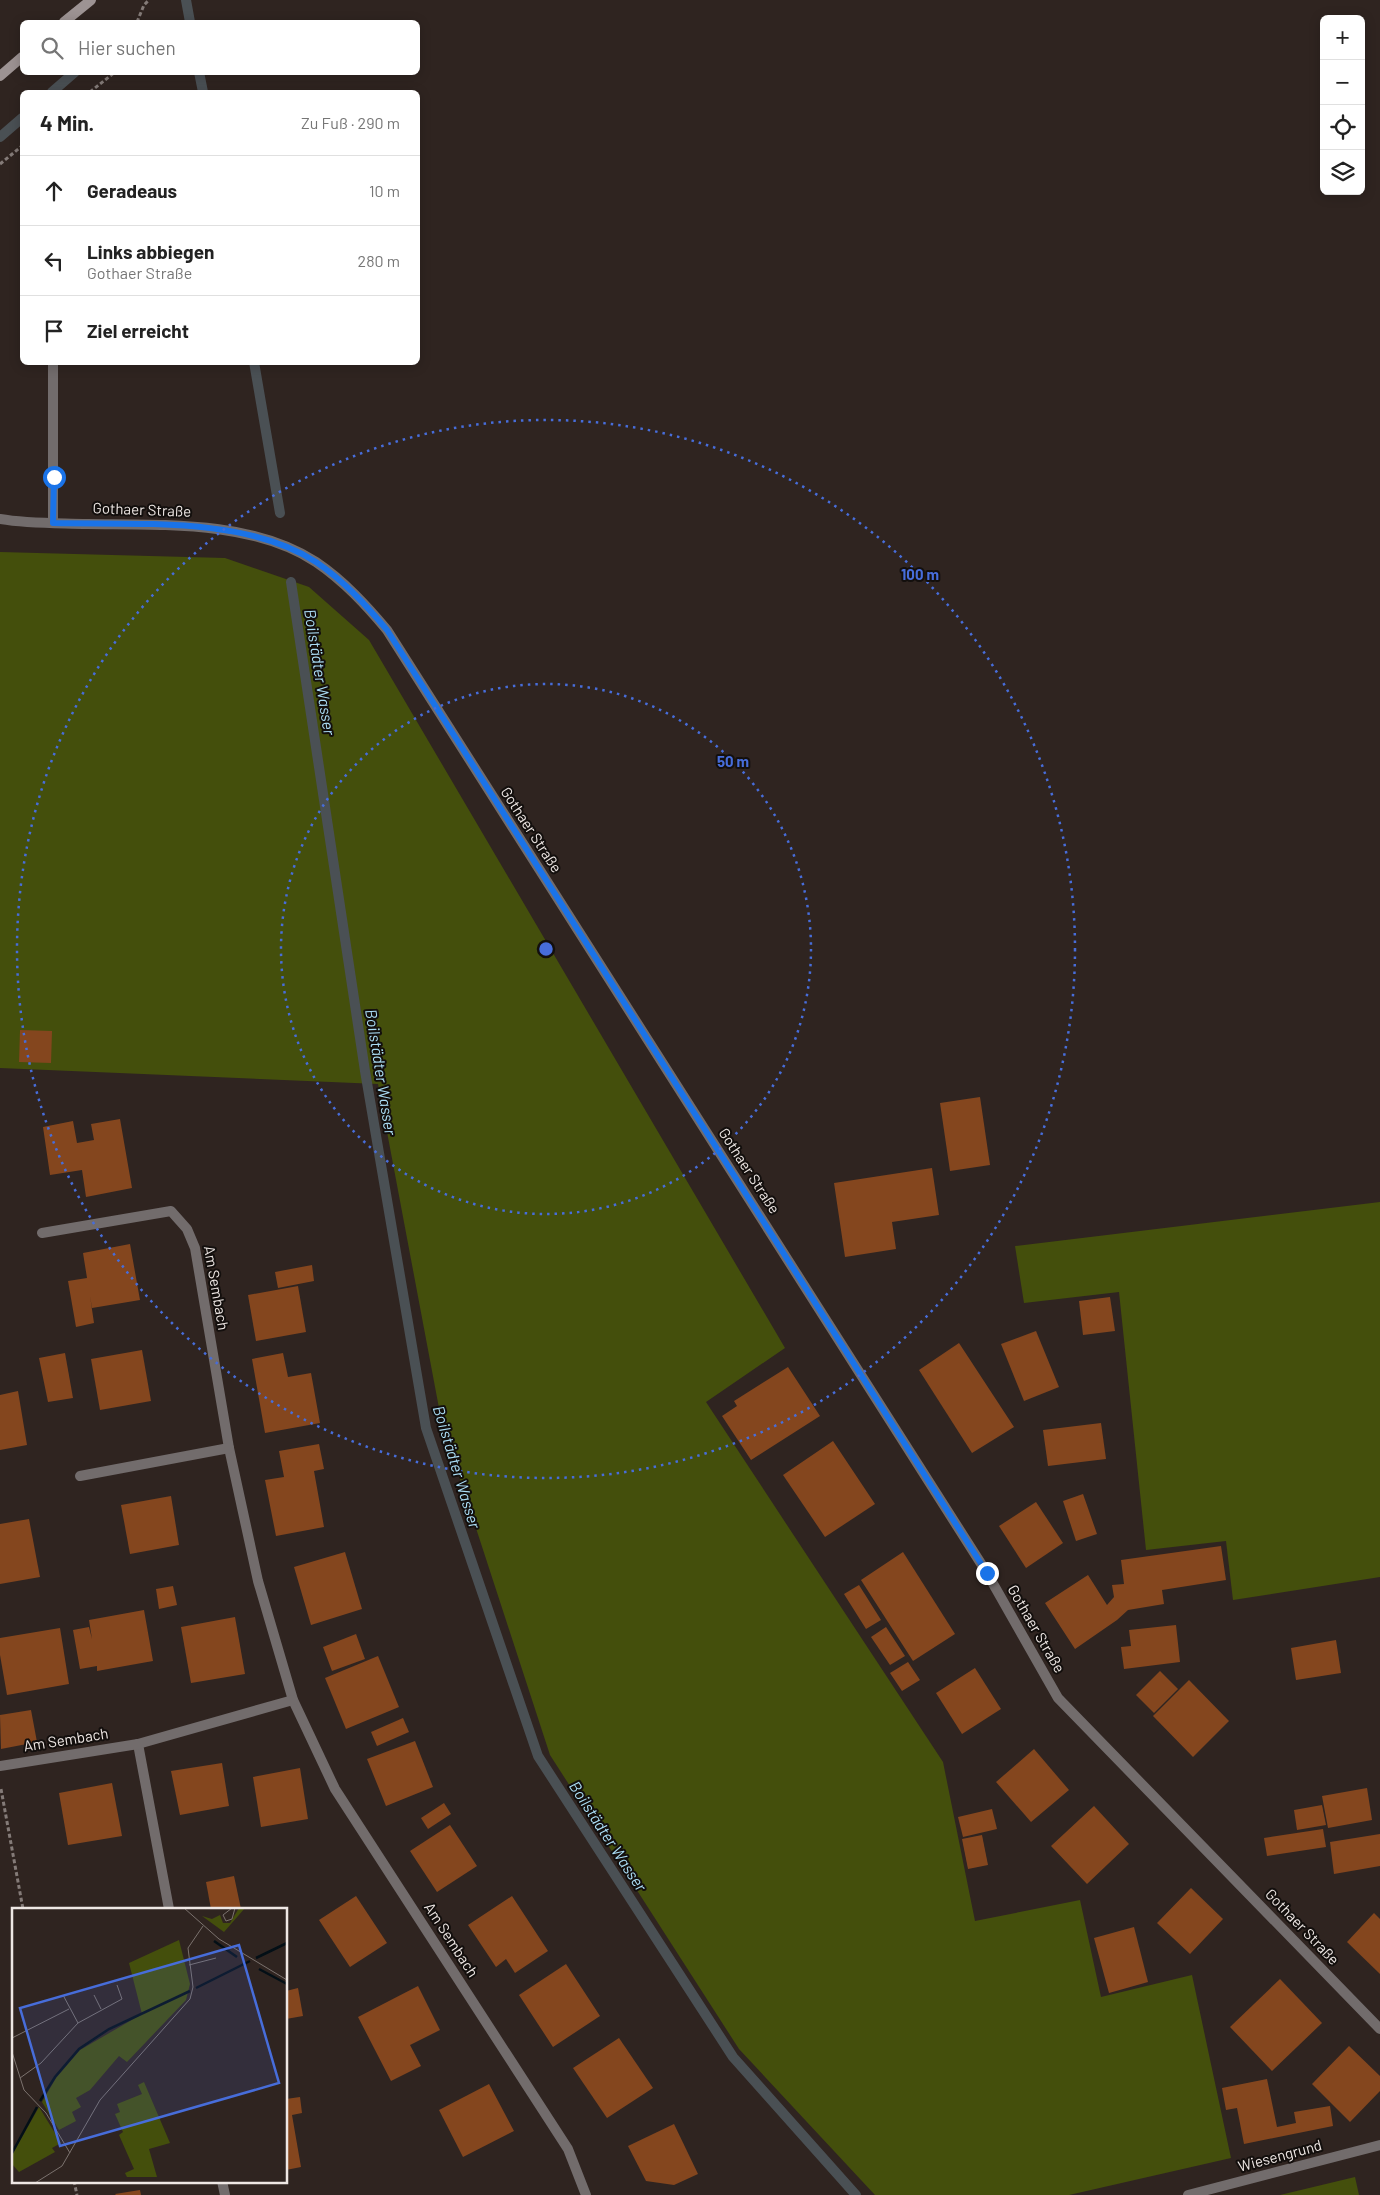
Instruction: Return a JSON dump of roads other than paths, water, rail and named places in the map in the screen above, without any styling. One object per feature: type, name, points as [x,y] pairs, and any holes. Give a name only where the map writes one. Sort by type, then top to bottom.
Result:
[{"type":"main road","points":[[66,20],[91,0]]},
{"type":"main road","points":[[0,76],[20,59]]},
{"type":"street","points":[[53,365],[53,523]]},
{"type":"street","name":"Gothaer Straße","points":[[0,519],[53,523],[194,526],[266,540],[290,548],[316,562],[343,582],[363,602],[387,630],[971,1548],[1058,1698],[1380,2029]]},
{"type":"street","name":"Am Sembach","points":[[42,1233],[171,1211],[187,1229],[195,1248],[229,1448],[258,1581],[293,1700],[335,1789],[568,2150],[586,2195]]},
{"type":"street","points":[[80,1476],[229,1448]]},
{"type":"street","name":"Am Sembach","points":[[0,1766],[138,1744],[293,1700]]},
{"type":"street","points":[[138,1744],[169,1908]]},
{"type":"street","name":"Wiesengrund","points":[[1188,2195],[1380,2146]]},
{"type":"street","points":[[222,2182],[225,2195]]},
{"type":"waterway","name":"Boilstädter Wasser","points":[[186,0],[190,20]]},
{"type":"waterway","points":[[54,90],[72,75]]},
{"type":"waterway","name":"Boilstädter Wasser","points":[[200,75],[203,90]]},
{"type":"waterway","points":[[0,137],[20,120]]},
{"type":"waterway","name":"Boilstädter Wasser","points":[[255,365],[280,513]]},
{"type":"waterway","name":"Boilstädter Wasser","points":[[291,582],[365,1071],[426,1428],[538,1756],[733,2057],[856,2195]]}]
